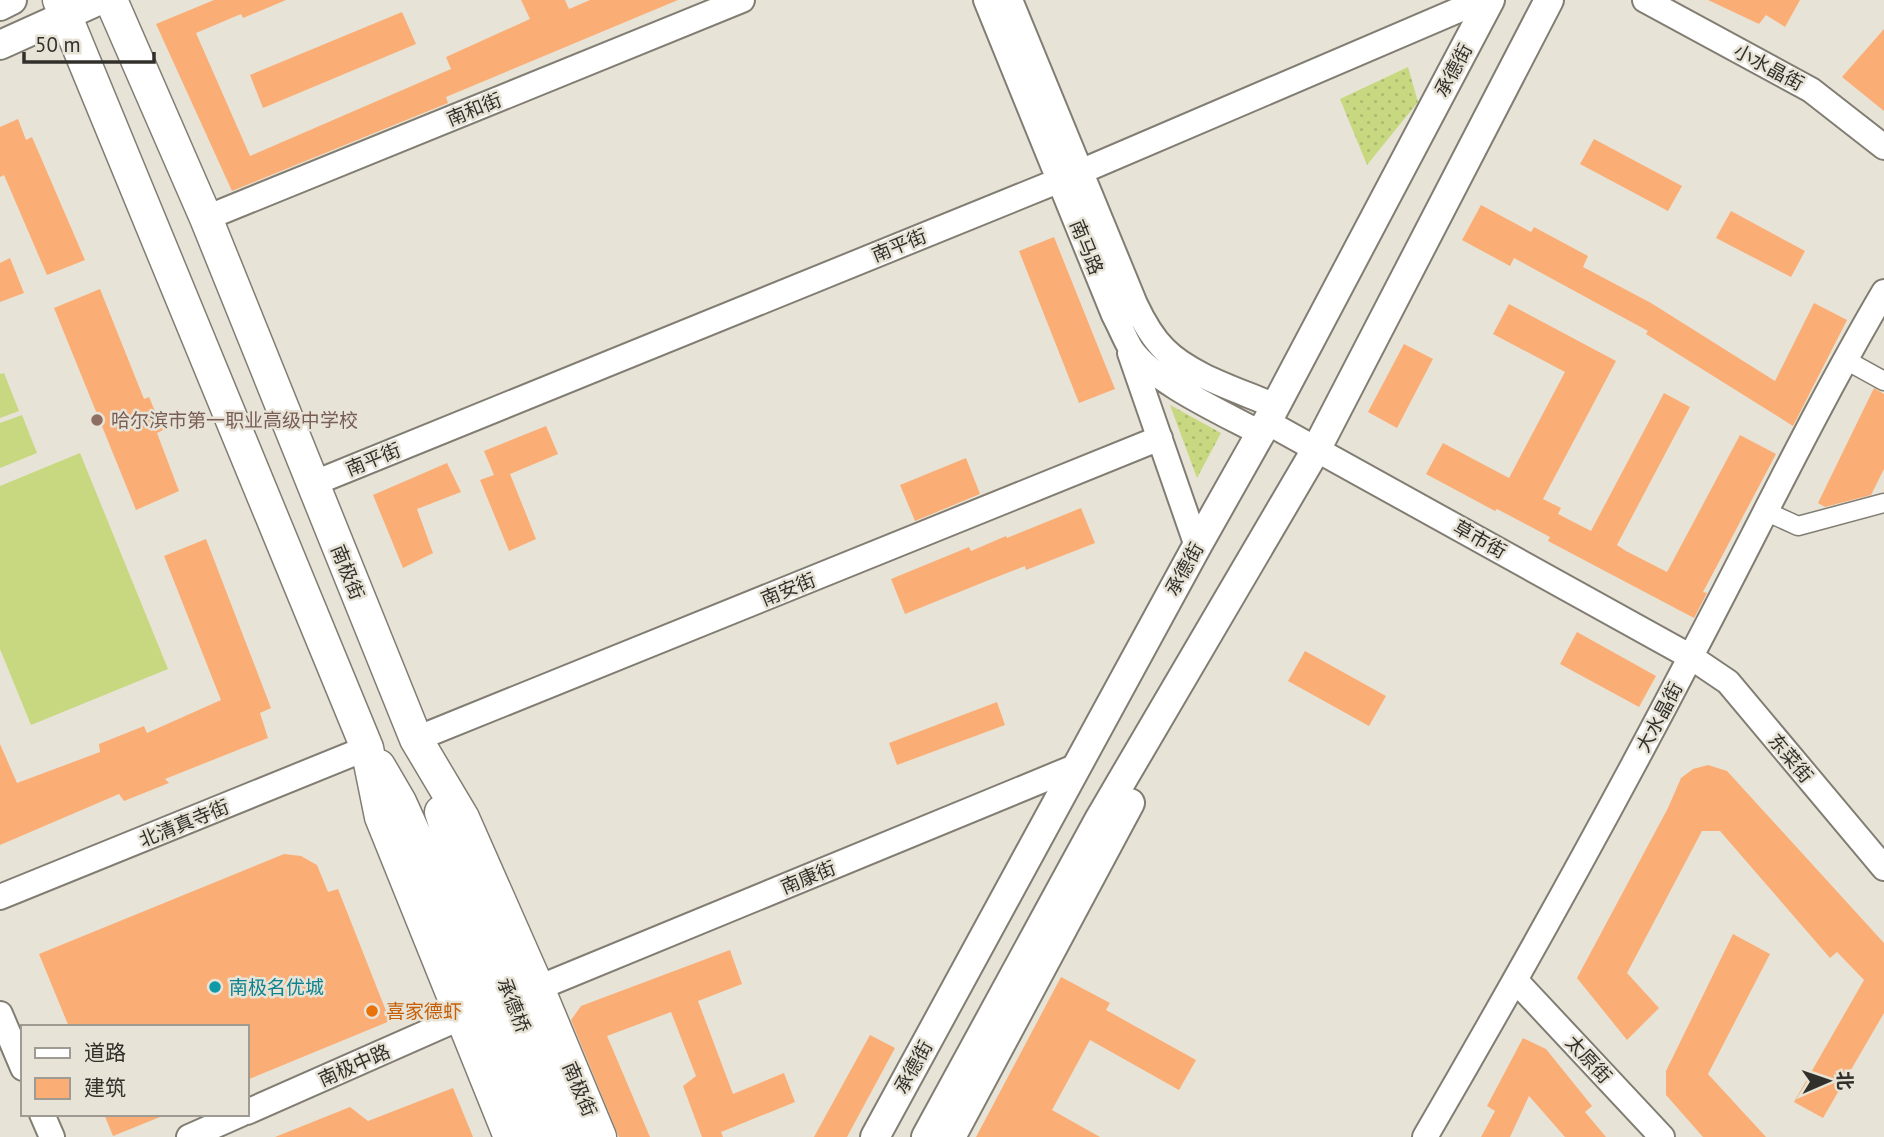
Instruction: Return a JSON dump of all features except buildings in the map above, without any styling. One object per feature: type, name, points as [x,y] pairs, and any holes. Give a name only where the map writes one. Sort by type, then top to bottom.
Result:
[{"type":"highway","name":"南极街","points":[[111,0],[206,218],[416,739],[463,818],[600,1137]]},
{"type":"highway","points":[[62,8],[368,748],[448,875]]},
{"type":"highway","points":[[416,739],[448,875]]},
{"type":"highway","points":[[368,748],[381,817],[510,1137]]},
{"type":"highway","name":"承德桥","points":[[448,875],[540,1137]]},
{"type":"highway","name":"承德桥","points":[[448,875],[567,1137]]},
{"type":"main road","points":[[0,6],[12,0]]},
{"type":"main road","points":[[0,45],[62,8],[100,0]]},
{"type":"main road","name":"承德街","points":[[875,1137],[1268,420],[1490,0]]},
{"type":"main road","points":[[926,1137],[1100,818],[1317,448],[1549,0]]},
{"type":"main road","points":[[951,1137],[1138,788],[1222,607]]},
{"type":"street","name":"南和街","points":[[206,218],[742,0]]},
{"type":"street","name":"南马路","points":[[986,0],[1070,176],[1147,328],[1178,361],[1268,420]]},
{"type":"street","name":"南马路","points":[[1010,0],[1122,329],[1132,350],[1145,365],[1170,382],[1268,420]]},
{"type":"street","name":"南平街","points":[[312,484],[1070,176],[1482,0]]},
{"type":"street","name":"小水晶街","points":[[1645,0],[1811,90],[1884,147]]},
{"type":"street","name":"大水晶街","points":[[1425,1137],[1516,981],[1691,657],[1844,359],[1884,292]]},
{"type":"street","points":[[1122,329],[1197,546]]},
{"type":"street","points":[[1844,359],[1884,381]]},
{"type":"street","name":"草市街","points":[[1268,420],[1691,657]]},
{"type":"street","name":"南安街","points":[[416,739],[1160,438]]},
{"type":"street","points":[[1765,511],[1798,526],[1884,503]]},
{"type":"street","name":"东菜街","points":[[1691,657],[1728,682],[1881,858]]},
{"type":"street","name":"北清真寺街","points":[[0,897],[368,748]]},
{"type":"street","name":"南康街","points":[[538,988],[1077,766]]},
{"type":"street","name":"太原街","points":[[1516,981],[1662,1137]]},
{"type":"street","points":[[0,1014],[21,1063]]},
{"type":"street","name":"南极中路","points":[[248,1112],[462,1017]]},
{"type":"street","points":[[43,1116],[52,1137]]},
{"type":"street","points":[[189,1137],[236,1116]]},
{"type":"green space","points":[[1408,67],[1418,102],[1367,165],[1340,99]]},
{"type":"green space","points":[[4,373],[19,411],[0,418],[0,374]]},
{"type":"green space","points":[[1170,405],[1221,433],[1197,478]]},
{"type":"green space","points":[[22,415],[37,453],[0,468],[0,423]]},
{"type":"green space","points":[[80,453],[168,669],[31,725],[0,649],[0,486]]},
{"type":"place","name":"哈尔滨市第一职业高级中学校","points":[[97,420]]},
{"type":"place","name":"南极名优城","points":[[215,987]]},
{"type":"place","name":"喜家德虾","points":[[372,1011]]}]
